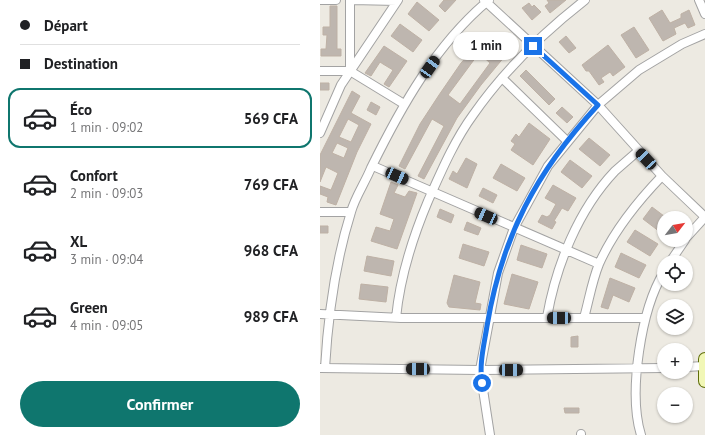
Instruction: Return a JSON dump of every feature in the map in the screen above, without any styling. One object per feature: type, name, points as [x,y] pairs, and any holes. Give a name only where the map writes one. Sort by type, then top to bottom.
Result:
[{"type":"street","points":[[320,0],[336,0]]},
{"type":"street","points":[[350,72],[351,0],[397,1]]},
{"type":"street","points":[[396,318],[399,292],[417,229],[446,159],[472,115],[502,78],[533,46],[585,0]]},
{"type":"street","points":[[699,0],[705,14]]},
{"type":"street","points":[[320,133],[342,85],[397,1]]},
{"type":"street","points":[[657,369],[638,370],[480,370],[322,368],[324,314],[351,212],[404,104],[438,55],[486,1],[598,105],[638,151],[705,217],[693,230]]},
{"type":"street","points":[[490,435],[480,370],[488,319],[498,273],[514,228],[548,166],[598,105],[639,70],[682,44],[705,34]]},
{"type":"street","points":[[320,71],[350,72],[404,104]]},
{"type":"street","points":[[502,78],[567,141]]},
{"type":"street","points":[[547,318],[556,277],[567,249],[594,198],[615,171],[638,151]]},
{"type":"street","points":[[373,166],[599,264]]},
{"type":"street","points":[[584,318],[599,264],[629,213],[662,176]]},
{"type":"street","points":[[320,212],[351,212]]},
{"type":"street","points":[[641,435],[636,414],[638,370],[645,318],[657,289]]},
{"type":"street","points":[[324,314],[396,318],[645,318]]},
{"type":"street","points":[[693,365],[704,363],[705,381]]},
{"type":"building","points":[[444,0],[456,0],[445,12],[439,6]]},
{"type":"building","points":[[547,0],[566,0],[550,13],[545,6],[549,3]]},
{"type":"building","points":[[417,2],[439,20],[429,31],[408,14]]},
{"type":"building","points":[[529,3],[532,7],[534,5],[541,12],[532,20],[522,8]]},
{"type":"building","points":[[330,6],[337,6],[337,49],[341,49],[341,56],[321,56],[321,49],[326,49],[327,35],[323,35],[323,27],[330,27]]},
{"type":"building","points":[[662,10],[670,23],[681,18],[681,14],[689,10],[695,25],[688,28],[685,23],[674,28],[676,34],[663,41],[649,18]]},
{"type":"building","points":[[400,24],[422,40],[413,52],[391,36]]},
{"type":"building","points":[[634,27],[649,50],[636,58],[621,35]]},
{"type":"building","points":[[566,36],[576,48],[569,53],[559,42]]},
{"type":"building","points":[[484,38],[489,42],[483,49],[494,59],[500,52],[505,56],[481,85],[457,118],[424,179],[418,176],[444,126],[432,119],[405,169],[399,166],[420,124],[461,63]],"holes":[[[479,53],[490,63],[460,104],[448,95]]]},
{"type":"building","points":[[608,45],[625,67],[613,76],[610,72],[601,78],[604,82],[599,85],[589,71],[586,71],[582,65]]},
{"type":"building","points":[[384,46],[407,61],[389,87],[384,84],[393,70],[380,62],[371,76],[365,73]]},
{"type":"building","points":[[526,70],[555,99],[549,105],[520,76]]},
{"type":"building","points":[[320,83],[329,83],[329,90],[320,90]]},
{"type":"building","points":[[352,91],[360,96],[351,113],[371,124],[357,152],[336,205],[327,202],[328,197],[320,194],[320,186],[331,190],[338,173],[326,167],[320,182],[320,155]],"holes":[[[348,119],[359,125],[351,142],[339,137]],[[337,143],[348,148],[344,158],[332,153]]]},
{"type":"building","points":[[371,102],[380,107],[376,115],[367,110]]},
{"type":"building","points":[[562,107],[573,117],[567,123],[556,113]]},
{"type":"building","points":[[529,123],[550,139],[533,165],[511,150],[515,144],[511,141],[516,134],[519,137]]},
{"type":"building","points":[[589,138],[610,155],[600,166],[579,149]]},
{"type":"building","points":[[466,158],[477,164],[467,188],[449,179],[453,171],[457,174]]},
{"type":"building","points":[[570,160],[592,176],[582,188],[561,172]]},
{"type":"building","points":[[501,164],[525,178],[517,191],[493,178]]},
{"type":"building","points":[[391,182],[398,185],[394,193],[405,197],[409,191],[417,193],[397,249],[371,241],[376,227],[390,231],[394,219],[380,214]]},
{"type":"building","points":[[553,185],[576,198],[568,211],[562,208],[554,221],[556,222],[552,229],[538,222],[542,215],[547,217],[550,215],[556,204],[545,198]]},
{"type":"building","points":[[483,188],[497,195],[493,203],[479,196]]},
{"type":"building","points":[[652,207],[657,211],[657,230],[643,219]]},
{"type":"building","points":[[440,209],[454,215],[451,223],[437,217]]},
{"type":"building","points":[[467,222],[481,228],[478,235],[464,230]]},
{"type":"building","points":[[320,226],[328,226],[328,233],[320,233]]},
{"type":"building","points":[[635,230],[657,243],[657,246],[650,256],[627,242]]},
{"type":"building","points":[[463,244],[489,252],[484,266],[459,258]]},
{"type":"building","points":[[521,245],[547,254],[542,268],[517,260]]},
{"type":"building","points":[[621,253],[646,265],[639,278],[615,267]]},
{"type":"building","points":[[367,256],[394,261],[391,276],[364,271]]},
{"type":"building","points":[[512,274],[538,282],[529,309],[504,304]]},
{"type":"building","points":[[454,275],[480,282],[475,303],[481,304],[480,310],[449,307],[447,303]]},
{"type":"building","points":[[610,278],[635,288],[629,302],[613,295],[608,309],[601,307]]},
{"type":"building","points":[[361,284],[388,287],[386,302],[359,299]]},
{"type":"building","points":[[578,336],[578,347],[571,347],[571,337]]},
{"type":"building","points":[[564,408],[579,408],[579,413],[565,413]]},
{"type":"route","points":[[482,383],[480,370],[488,319],[498,273],[514,228],[548,166],[598,105],[533,46]]}]
